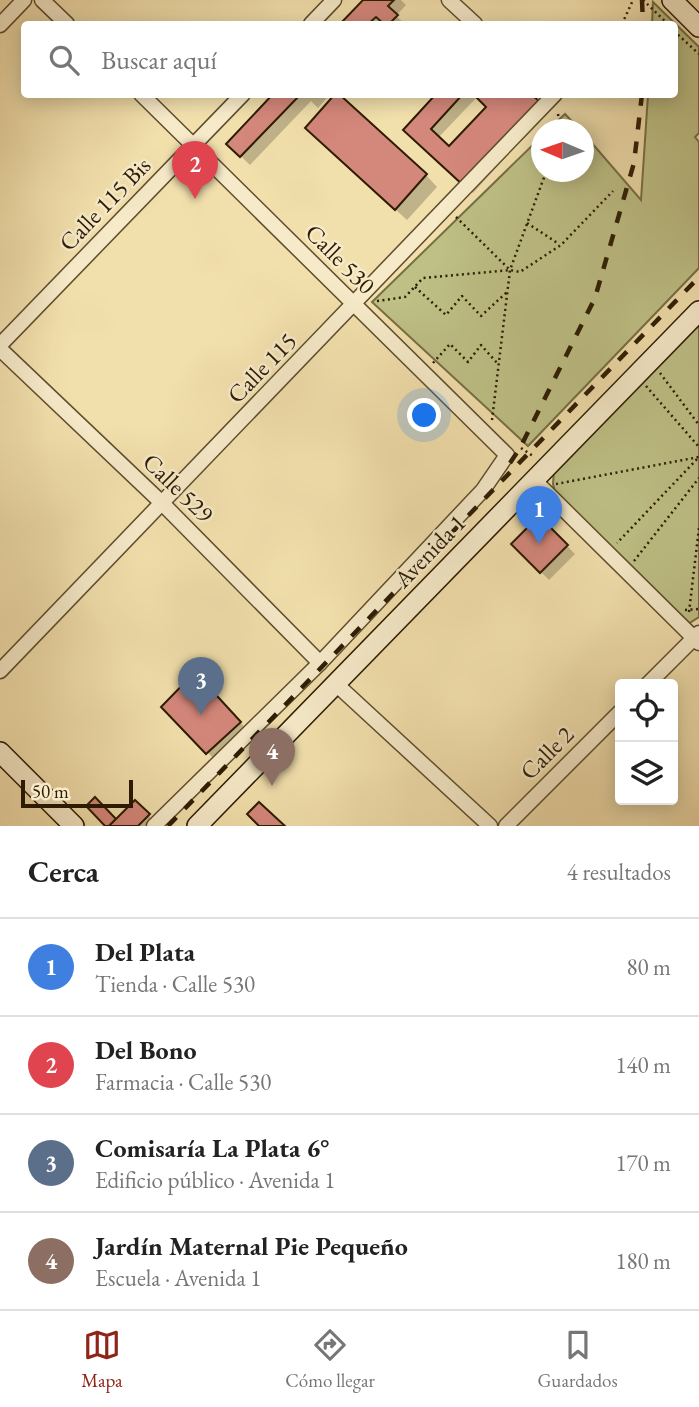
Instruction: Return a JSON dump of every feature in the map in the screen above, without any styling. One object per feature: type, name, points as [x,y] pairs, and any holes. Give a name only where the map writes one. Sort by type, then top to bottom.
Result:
[{"type":"street","points":[[0,25],[24,0]]},
{"type":"street","points":[[42,0],[65,21]]},
{"type":"street","points":[[314,21],[334,0]]},
{"type":"street","points":[[449,0],[472,21]]},
{"type":"street","points":[[672,0],[699,27]]},
{"type":"street","name":"Calle 530","points":[[145,98],[507,455]]},
{"type":"street","name":"Calle 115 Bis","points":[[0,347],[239,98]]},
{"type":"street","name":"Calle 115","points":[[0,671],[550,98]]},
{"type":"street","name":"Avenida 1","points":[[197,826],[699,311]]},
{"type":"street","name":"Calle 529","points":[[0,347],[163,504],[320,663]]},
{"type":"street","name":"Avenida 1","points":[[154,826],[320,663],[483,491],[507,455]]},
{"type":"street","points":[[534,480],[697,638],[653,679]]},
{"type":"street","points":[[335,684],[490,826]]},
{"type":"street","name":"Calle 2","points":[[506,826],[615,717]]},
{"type":"street","points":[[0,752],[74,826]]},
{"type":"path","points":[[623,21],[633,0]]},
{"type":"path","points":[[643,0],[665,21]]},
{"type":"path","points":[[678,35],[699,54]]},
{"type":"path","points":[[492,425],[510,270],[542,182]]},
{"type":"path","points":[[354,305],[405,298],[423,278],[510,270],[520,272],[561,245],[613,191]]},
{"type":"path","points":[[446,208],[510,270]]},
{"type":"path","points":[[527,223],[561,245]]},
{"type":"path","points":[[415,286],[446,314],[462,296],[481,316],[507,292]]},
{"type":"path","points":[[424,374],[450,344],[468,362],[481,345],[498,364]]},
{"type":"path","points":[[651,377],[658,370],[699,425]]},
{"type":"path","points":[[644,384],[699,447]]},
{"type":"path","points":[[507,455],[511,445],[536,459],[534,480],[558,484],[699,457]]},
{"type":"path","points":[[615,546],[699,457]]},
{"type":"path","points":[[558,474],[561,491]]},
{"type":"path","points":[[632,563],[699,478]]},
{"type":"path","points":[[697,638],[688,624],[699,528]]},
{"type":"path","points":[[680,609],[699,609]]},
{"type":"green space","points":[[653,2],[672,21],[652,21]]},
{"type":"green space","points":[[678,26],[699,47],[699,133],[695,137],[699,142],[699,268],[528,446],[372,302],[531,147],[531,182],[594,182],[594,146],[641,200],[648,98],[678,98]]},
{"type":"green space","points":[[699,321],[699,617],[688,624],[555,492],[553,484],[554,470]]},
{"type":"building","points":[[363,0],[394,0],[388,6],[398,15],[392,21],[381,21],[376,17],[371,21],[343,21]]},
{"type":"building","points":[[269,98],[297,98],[240,157],[226,144]]},
{"type":"building","points":[[331,98],[343,98],[427,174],[395,210],[305,128]]},
{"type":"building","points":[[432,98],[459,98],[431,129],[449,146],[486,107],[477,98],[536,98],[540,102],[464,186],[403,130]]},
{"type":"building","points":[[539,516],[568,545],[540,573],[511,544]]},
{"type":"building","points":[[195,672],[241,722],[206,754],[161,707]]},
{"type":"building","points":[[95,797],[116,819],[109,826],[105,826],[86,806]]},
{"type":"building","points":[[135,800],[150,814],[138,826],[109,826]]},
{"type":"building","points":[[259,802],[285,826],[259,826],[247,814]]},
{"type":"railway","points":[[642,0],[643,21]]},
{"type":"railway","points":[[510,463],[595,298],[634,163],[642,98]]},
{"type":"railway","points":[[168,826],[699,277]]},
{"type":"place","name":"Del Bono","points":[[195,199]]},
{"type":"place","name":"Del Plata","points":[[539,544]]},
{"type":"place","name":"Comisaría La Plata 6°","points":[[201,715]]},
{"type":"place","name":"Jardín Maternal Pie Pequeño","points":[[272,786]]}]
